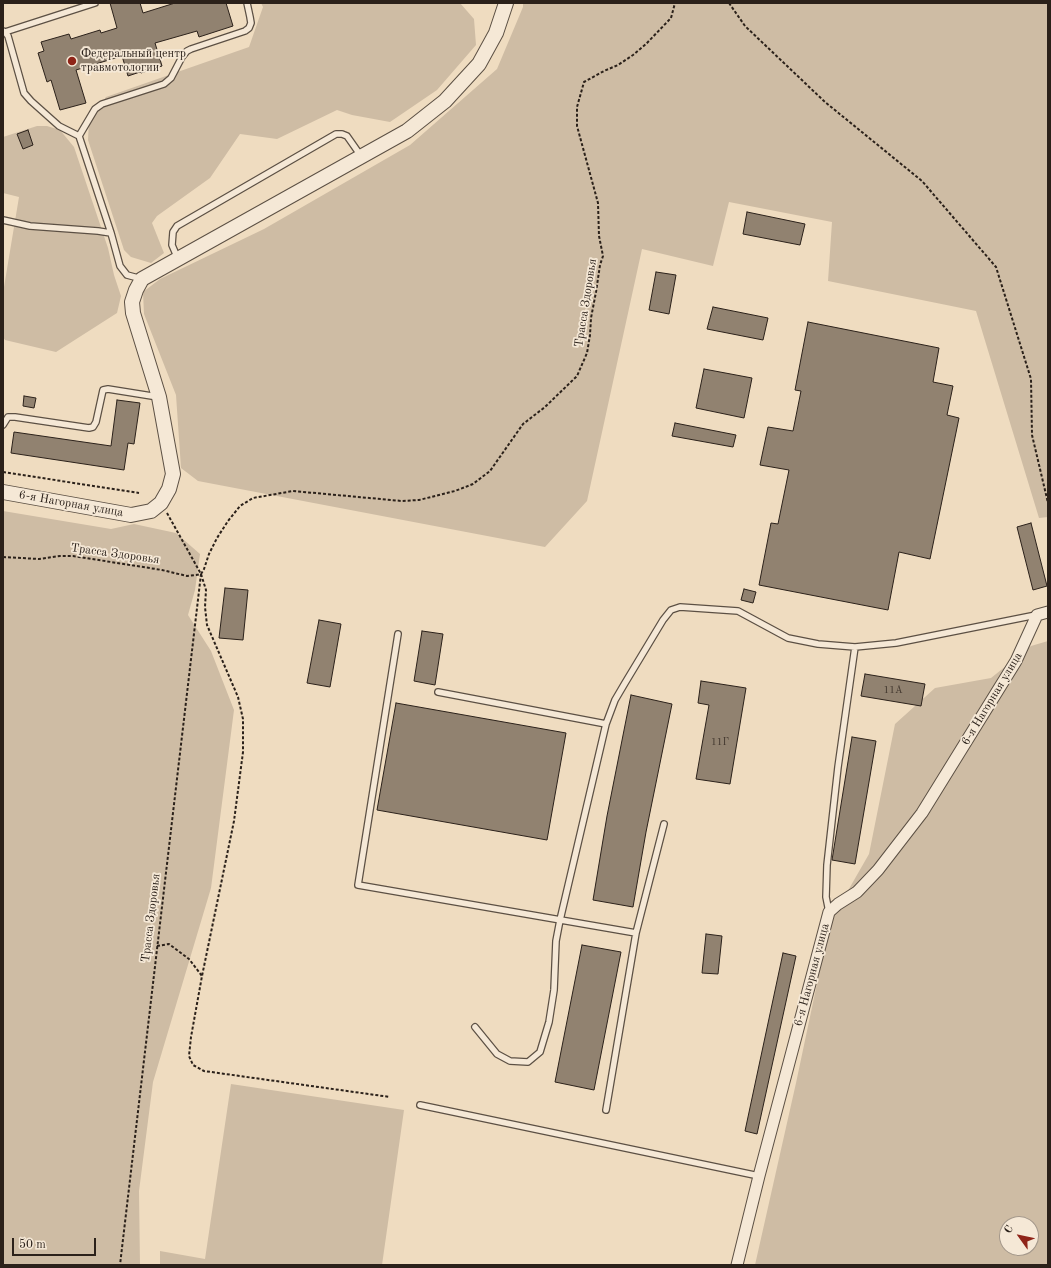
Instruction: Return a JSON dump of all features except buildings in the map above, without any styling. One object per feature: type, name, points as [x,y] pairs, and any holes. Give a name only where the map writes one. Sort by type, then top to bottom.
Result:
[{"type":"street","points":[[161,503],[169,489],[173,474],[159,397],[133,312],[132,302],[142,279],[407,131],[445,101],[479,64],[496,33],[506,3]]},
{"type":"street","name":"6-я Нагорная улица","points":[[3,492],[131,515],[151,511],[161,503]]},
{"type":"street","points":[[1037,614],[1048,612]]},
{"type":"street","name":"6-я Нагорная улица","points":[[737,1265],[829,912],[838,904],[857,892],[878,870],[922,813],[1016,661],[1037,614]]},
{"type":"lane","points":[[95,3],[4,31],[8,36],[24,93],[59,126],[78,136],[111,233],[120,266],[127,275],[142,279]]},
{"type":"lane","points":[[78,136],[95,109],[102,104],[164,84],[171,78],[182,57],[187,51],[245,31],[249,28],[251,23],[247,3]]},
{"type":"lane","points":[[178,259],[172,245],[173,232],[177,226],[336,134],[347,136],[361,157]]},
{"type":"lane","points":[[3,220],[30,226],[111,233]]},
{"type":"lane","points":[[3,425],[8,417],[15,417],[89,428],[93,427],[96,422],[103,390],[108,389],[159,397]]},
{"type":"lane","points":[[475,1027],[497,1054],[510,1061],[528,1062],[540,1052],[549,1022],[554,990],[556,941],[560,920],[606,724],[615,700],[625,682],[663,620],[671,610],[680,607],[738,611],[788,638],[818,644],[855,647],[896,643],[1037,614]]},
{"type":"lane","points":[[398,634],[358,885],[636,934]]},
{"type":"lane","points":[[829,912],[826,897],[826,865],[855,647]]},
{"type":"lane","points":[[438,692],[606,724]]},
{"type":"lane","points":[[606,1110],[636,934],[664,824]]},
{"type":"lane","points":[[420,1105],[759,1176]]},
{"type":"path","name":"Трасса Здоровья","points":[[120,1265],[201,574],[209,554],[224,527],[240,506],[253,498],[293,491],[402,501],[419,500],[455,491],[473,484],[490,470],[523,424],[545,407],[577,376],[587,353],[591,318],[600,265],[603,256],[599,236],[598,203],[577,126],[577,107],[584,82],[618,65],[642,48],[665,26],[671,18],[675,3]]},
{"type":"path","points":[[729,3],[745,26],[825,102],[922,181],[996,267],[1031,379],[1032,435],[1048,503]]},
{"type":"path","points":[[3,472],[139,493]]},
{"type":"path","points":[[161,503],[201,574],[206,590],[205,607],[207,625],[238,697],[243,719],[243,752],[234,821],[202,976],[189,1056],[193,1065],[204,1071],[390,1097]]},
{"type":"path","name":"Трасса Здоровья","points":[[3,557],[39,559],[73,556],[162,570],[187,576],[201,574]]},
{"type":"path","points":[[157,946],[168,944],[189,959],[202,976]]},
{"type":"shaded area","points":[[261,3],[460,3],[474,19],[476,45],[437,90],[390,122],[352,115],[337,110],[277,139],[240,134],[210,178],[157,216],[152,223],[164,253],[151,263],[131,257],[124,250],[88,140],[89,121],[106,97],[249,47],[263,7]]},
{"type":"shaded area","points":[[523,3],[1048,3],[1048,517],[1039,518],[976,311],[828,281],[832,222],[729,202],[713,266],[642,249],[587,501],[545,547],[198,481],[181,468],[176,395],[144,314],[143,292],[160,279],[264,229],[410,145],[497,69],[523,7]]},
{"type":"shaded area","points":[[37,126],[47,126],[60,130],[74,147],[108,248],[114,275],[121,296],[117,313],[56,352],[5,340],[3,337],[3,293],[19,197],[3,193],[3,137]]},
{"type":"shaded area","points":[[3,511],[111,529],[134,524],[176,533],[200,554],[195,590],[188,615],[211,651],[234,710],[211,888],[153,1082],[139,1191],[140,1265],[3,1265]]},
{"type":"shaded area","points":[[1048,641],[1048,1265],[755,1265],[830,922],[869,854],[895,724],[935,688],[991,678],[1031,646]]},
{"type":"shaded area","points":[[231,1084],[404,1110],[382,1265],[160,1265],[160,1251],[205,1259]]},
{"type":"place","name":"Федеральный центр травмотологии","points":[[72,61]]}]
